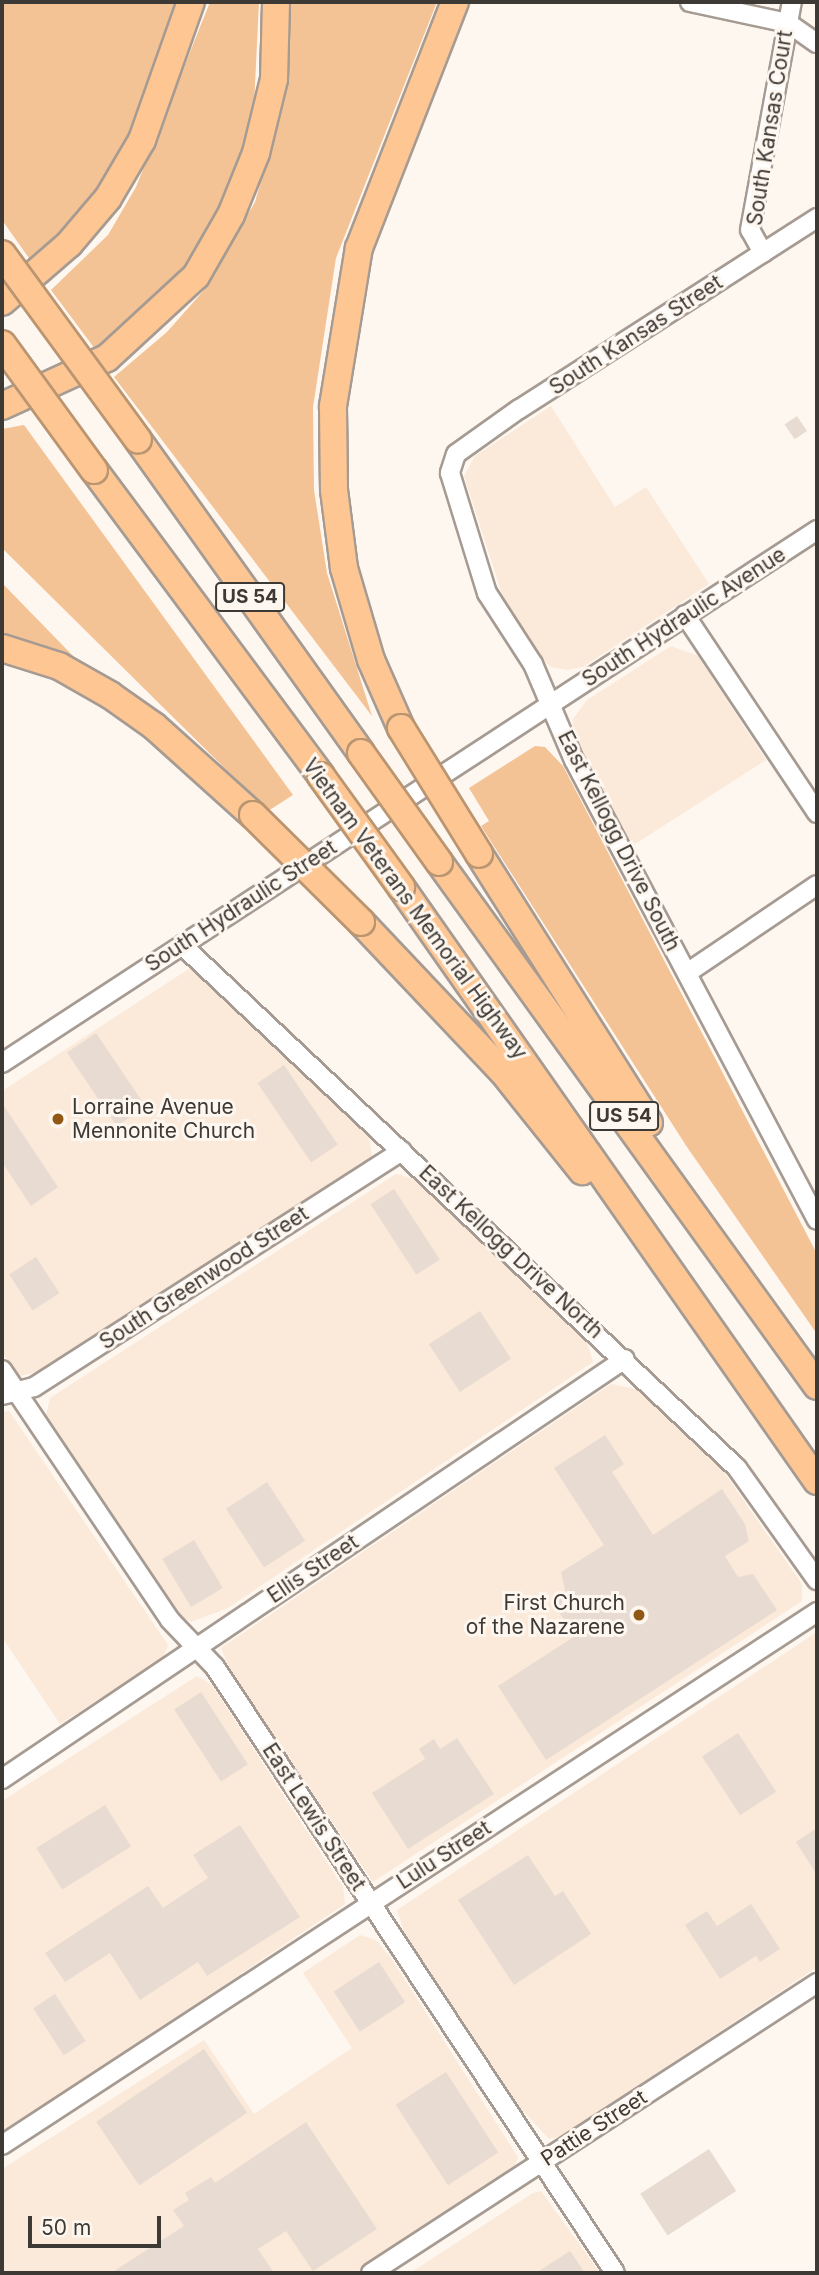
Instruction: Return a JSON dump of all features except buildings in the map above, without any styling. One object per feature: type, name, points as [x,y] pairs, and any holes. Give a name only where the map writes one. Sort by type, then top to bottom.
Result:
[{"type":"highway","points":[[2,302],[69,244],[108,198],[142,139],[191,2]]},
{"type":"highway","points":[[2,406],[107,359],[196,276],[231,215],[256,153],[274,79],[276,2]]},
{"type":"highway","points":[[455,9],[359,248],[333,406],[334,490],[344,568],[371,660],[401,728],[812,1379]]},
{"type":"highway","name":"US 54","points":[[2,254],[812,1379]]},
{"type":"highway","name":"Vietnam Veterans Memorial Highway","points":[[2,344],[401,887],[749,1380],[817,1481]]},
{"type":"highway","points":[[2,648],[59,666],[110,695],[154,726],[253,815],[361,922],[503,1072],[749,1380]]},
{"type":"street","points":[[690,2],[788,23],[817,43]]},
{"type":"street","name":"South Kansas Court","points":[[763,253],[750,230],[792,2]]},
{"type":"street","name":"South Kansas Street","points":[[456,454],[817,218]]},
{"type":"street","name":"East Kellogg Drive South","points":[[456,454],[450,473],[487,593],[533,664],[550,704],[687,973],[817,1220]]},
{"type":"street","name":"South Hydraulic Avenue","points":[[550,704],[817,530]]},
{"type":"street","points":[[685,615],[817,813]]},
{"type":"street","name":"South Hydraulic Street","points":[[2,1063],[550,704]]},
{"type":"street","points":[[687,973],[817,886]]},
{"type":"street","name":"East Kellogg Drive North","points":[[182,944],[625,1359],[737,1468],[817,1580]]},
{"type":"street","name":"South Greenwood Street","points":[[9,1393],[34,1387],[402,1151]]},
{"type":"street","name":"Ellis Street","points":[[2,1779],[625,1359]]},
{"type":"street","name":"East Lewis Street","points":[[2,1370],[9,1393],[170,1620],[215,1667],[615,2273]]},
{"type":"street","name":"Lulu Street","points":[[2,2145],[817,1612]]},
{"type":"street","name":"Pattie Street","points":[[371,2273],[817,1983]]},
{"type":"shaded area","points":[[2,2],[181,2],[127,147],[95,200],[36,268],[2,220]]},
{"type":"shaded area","points":[[210,2],[259,2],[253,126],[213,229],[175,281],[98,353],[51,290],[108,235],[136,187]]},
{"type":"shaded area","points":[[283,2],[437,2],[336,258],[313,407],[314,490],[327,573],[372,716],[114,377],[167,332],[205,289],[255,202],[281,113],[287,63]]},
{"type":"shaded area","points":[[551,406],[615,507],[646,487],[709,584],[583,667],[567,670],[551,667],[539,656],[502,594],[464,476],[475,456]]},
{"type":"shaded area","points":[[24,425],[293,795],[268,811],[2,548],[2,429]]},
{"type":"shaded area","points":[[2,583],[76,659],[71,666],[2,641]]},
{"type":"shaded area","points":[[671,646],[698,656],[766,760],[632,846],[572,730],[573,719],[587,700]]},
{"type":"shaded area","points":[[535,746],[545,747],[563,766],[817,1254],[817,1334],[687,1147],[481,826],[489,821],[469,788]]},
{"type":"shaded area","points":[[190,968],[369,1136],[372,1157],[50,1370],[19,1376],[2,1352],[2,1091]]},
{"type":"shaded area","points":[[396,1174],[412,1178],[586,1339],[593,1362],[228,1608],[191,1622],[176,1613],[46,1416],[50,1398]]},
{"type":"shaded area","points":[[611,1384],[640,1390],[721,1468],[802,1584],[802,1601],[373,1882],[231,1672],[221,1648]]},
{"type":"shaded area","points":[[9,1411],[168,1645],[163,1658],[60,1724],[2,1637],[2,1412]]},
{"type":"shaded area","points":[[817,1632],[817,1967],[562,2136],[549,2139],[513,2100],[406,1938],[397,1910]]},
{"type":"shaded area","points":[[197,1676],[212,1685],[343,1887],[345,1904],[2,2134],[2,1801]]},
{"type":"shaded area","points":[[360,1935],[376,1940],[391,1958],[518,2157],[513,2170],[355,2273],[2,2273],[2,2169],[204,2040],[254,2114],[352,2048],[303,1973]]},
{"type":"shaded area","points":[[541,2191],[600,2273],[410,2273],[533,2193]]},
{"type":"place","name":"Lorraine Avenue Mennonite Church","points":[[58,1119]]},
{"type":"place","name":"First Church of the Nazarene","points":[[639,1615]]}]
